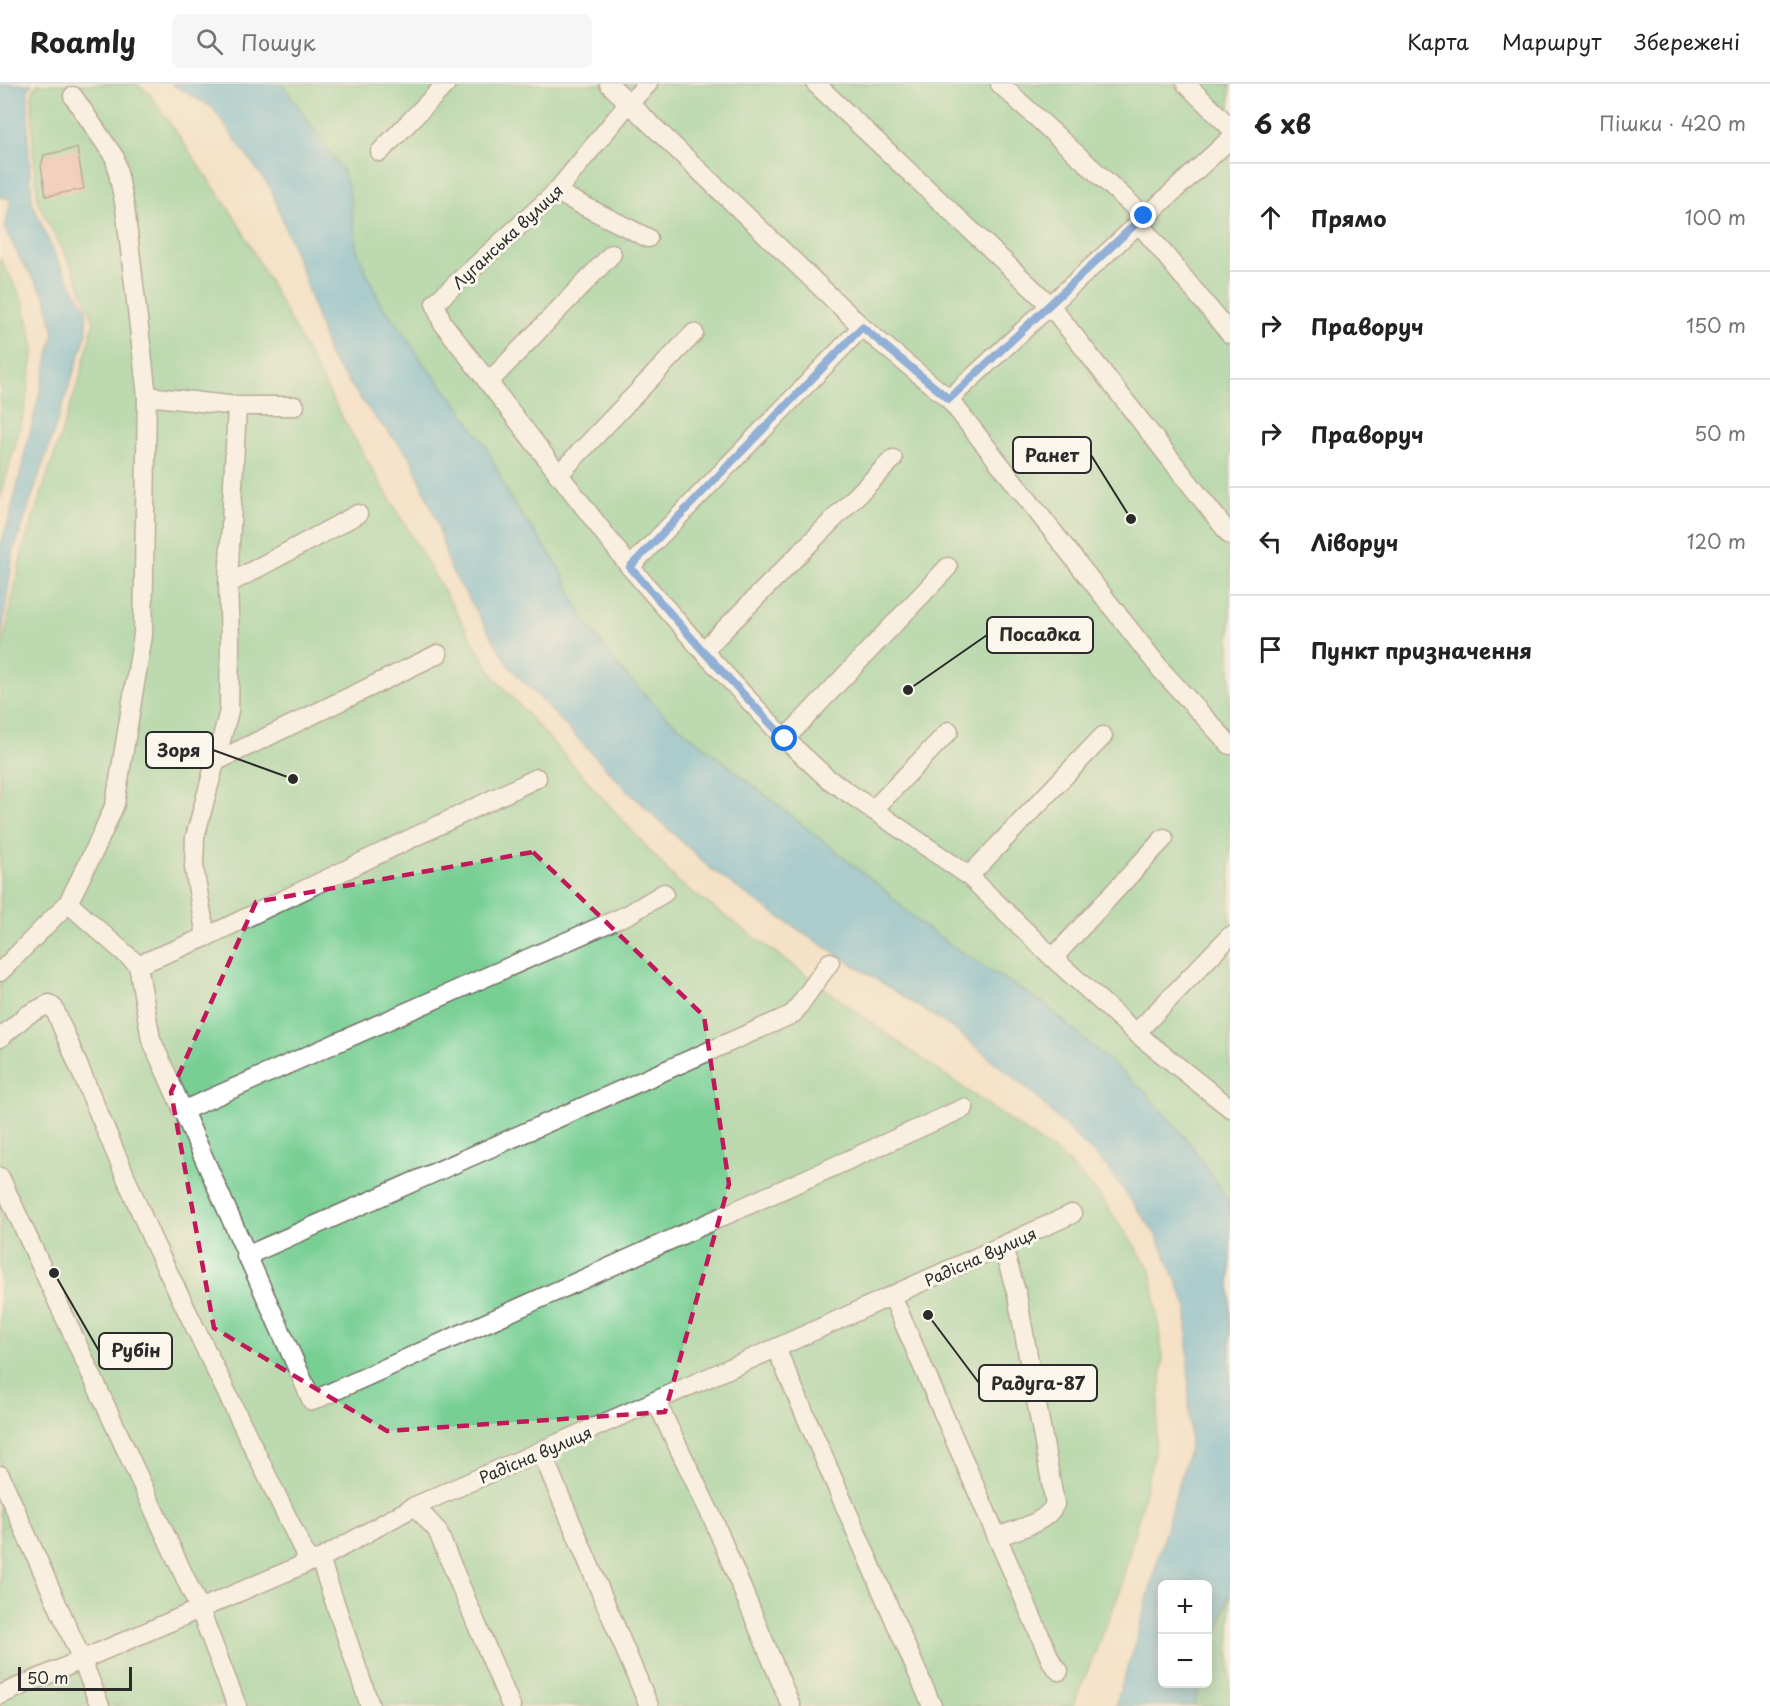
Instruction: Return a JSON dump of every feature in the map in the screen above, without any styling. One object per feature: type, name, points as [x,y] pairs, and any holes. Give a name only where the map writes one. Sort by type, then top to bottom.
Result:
[{"type":"street","points":[[380,152],[446,84]]},
{"type":"street","points":[[609,84],[862,327],[949,399],[1162,671],[1230,745]]},
{"type":"street","name":"Луганська вулиця","points":[[488,383],[442,322],[435,303],[556,192],[628,104],[648,84]]},
{"type":"street","points":[[816,84],[1050,305],[1230,535]]},
{"type":"street","points":[[1000,84],[1141,219],[1230,334]]},
{"type":"street","points":[[1186,84],[1230,127]]},
{"type":"street","points":[[0,972],[68,903],[115,804],[144,635],[147,396],[125,207],[115,158],[73,96]]},
{"type":"street","points":[[949,399],[1230,139]]},
{"type":"street","points":[[556,192],[648,238]]},
{"type":"street","points":[[612,254],[488,383],[630,567],[703,651],[785,739],[827,778],[969,876],[1053,958],[1136,1033],[1230,1108]]},
{"type":"street","points":[[630,567],[862,327]]},
{"type":"street","points":[[558,476],[694,333]]},
{"type":"street","points":[[147,396],[237,406],[295,406]]},
{"type":"street","points":[[206,937],[194,868],[195,837],[229,711],[228,584],[237,406]]},
{"type":"street","points":[[703,651],[893,459]]},
{"type":"street","points":[[228,584],[358,514]]},
{"type":"street","points":[[785,739],[948,567]]},
{"type":"street","points":[[217,761],[438,654]]},
{"type":"street","points":[[873,810],[949,731]]},
{"type":"street","points":[[969,876],[1103,736]]},
{"type":"street","points":[[138,965],[206,937],[537,778]]},
{"type":"street","points":[[1053,958],[1164,838]]},
{"type":"street","points":[[182,1111],[629,914],[663,893]]},
{"type":"street","points":[[68,903],[138,965],[151,1039],[312,1401],[964,1108]]},
{"type":"street","points":[[1136,1033],[1230,936]]},
{"type":"street","points":[[246,1256],[793,1014],[830,962]]},
{"type":"street","points":[[0,1038],[27,1015],[49,1004],[54,1008],[152,1239],[314,1560],[370,1706]]},
{"type":"street","points":[[0,1177],[200,1610],[237,1706]]},
{"type":"street","name":"Радісна вулиця","points":[[0,1695],[314,1560],[415,1506],[776,1348],[1072,1214]]},
{"type":"street","points":[[997,1537],[1044,1518],[1055,1504],[1017,1295],[1003,1247]]},
{"type":"street","points":[[892,1296],[1052,1663],[1059,1671]]},
{"type":"street","points":[[776,1348],[932,1706]]},
{"type":"street","points":[[656,1401],[713,1519],[791,1706]]},
{"type":"street","points":[[541,1451],[649,1706]]},
{"type":"street","points":[[0,1476],[82,1660],[100,1706]]},
{"type":"street","points":[[415,1506],[437,1530],[511,1706]]},
{"type":"highlighted area","points":[[533,852],[704,1016],[729,1184],[665,1412],[387,1431],[214,1328],[171,1092],[256,902]]},
{"type":"green space","points":[[37,84],[137,84],[149,93],[237,221],[343,419],[494,677],[677,881],[898,1042],[1062,1157],[1100,1196],[1151,1270],[1163,1361],[1154,1454],[1120,1591],[1073,1706],[0,1706],[0,658],[23,549],[80,377],[94,322],[76,275],[38,203],[33,149],[32,94]]},
{"type":"green space","points":[[282,84],[1230,84],[1230,1205],[1192,1146],[1146,1093],[1042,1002],[985,968],[920,924],[883,889],[662,713],[619,668],[582,617],[560,569],[510,498],[486,447],[381,305],[357,251],[342,170]]},
{"type":"green space","points":[[0,258],[23,301],[34,348],[24,413],[0,499]]},
{"type":"green space","points":[[1230,1592],[1230,1706],[1193,1706],[1200,1688],[1212,1688],[1212,1650]]},
{"type":"water","points":[[0,84],[32,84],[28,90],[28,138],[32,203],[58,262],[86,308],[87,333],[13,553],[0,648],[0,546],[9,520],[54,334],[46,297],[21,260],[5,229],[11,199],[0,197]]},
{"type":"water","points":[[172,84],[282,84],[342,170],[349,189],[357,251],[381,305],[398,325],[421,360],[458,405],[486,447],[510,498],[560,569],[582,617],[619,668],[662,713],[883,889],[920,924],[985,968],[1042,1002],[1146,1093],[1192,1146],[1230,1204],[1230,1592],[1212,1650],[1212,1580],[1158,1580],[1158,1688],[1200,1688],[1193,1706],[1115,1706],[1136,1641],[1190,1447],[1187,1306],[1157,1236],[1108,1168],[1030,1091],[954,1029],[782,919],[712,870],[629,792],[510,667],[450,568],[436,519],[410,456],[373,415],[329,356],[304,277],[271,189],[212,107]]},
{"type":"building","points":[[77,148],[84,189],[46,196],[41,166],[44,155]]},
{"type":"place","name":"Ранет","points":[[1131,519]]},
{"type":"place","name":"Посадка","points":[[908,690]]},
{"type":"place","name":"Зоря","points":[[293,779]]},
{"type":"place","name":"Рубін","points":[[54,1273]]},
{"type":"place","name":"Радуга-87","points":[[928,1315]]},
{"type":"route","points":[[785,739],[703,651],[630,567],[862,327],[949,399],[1144,216]]}]
